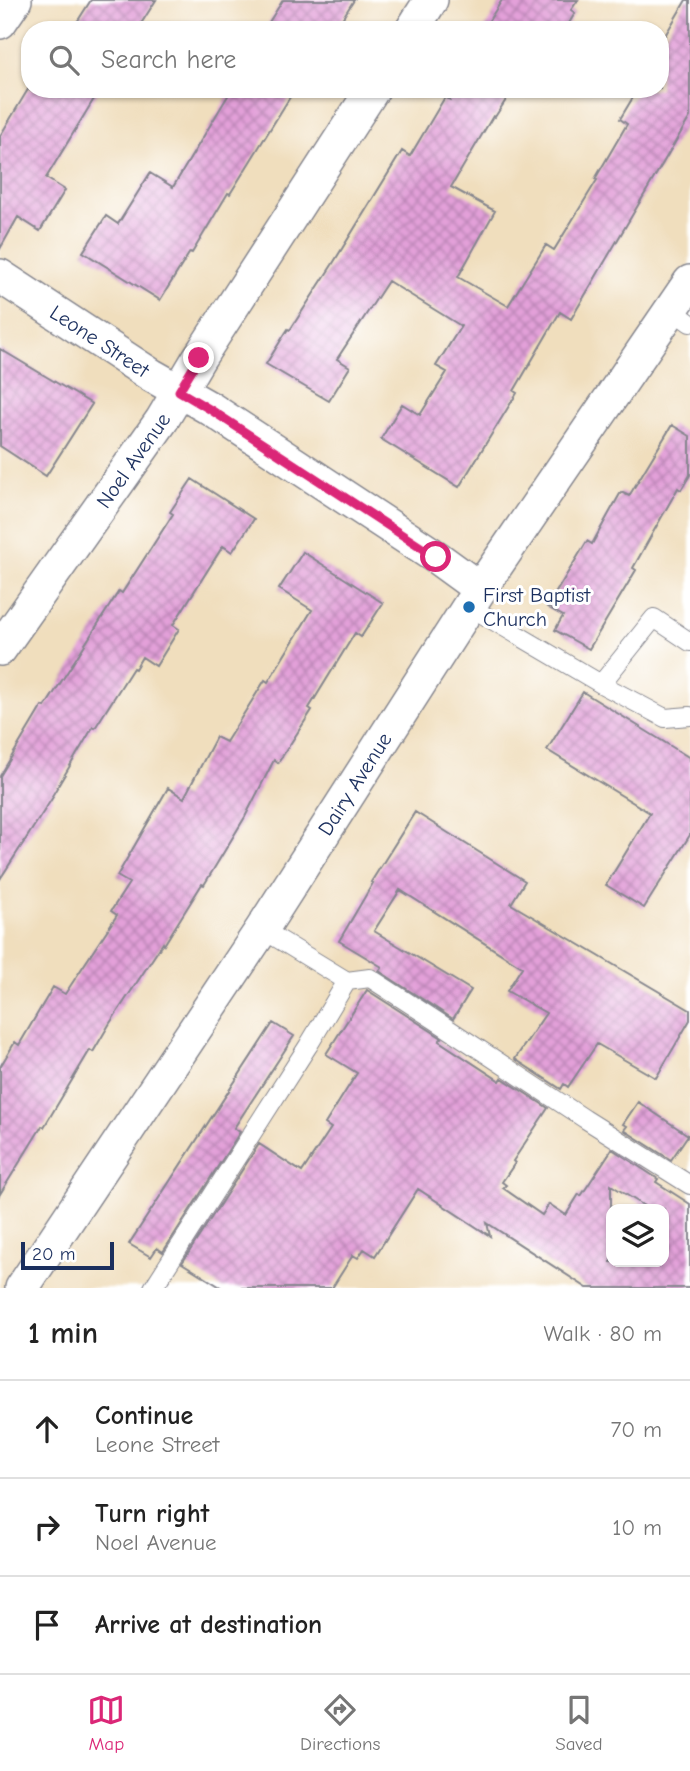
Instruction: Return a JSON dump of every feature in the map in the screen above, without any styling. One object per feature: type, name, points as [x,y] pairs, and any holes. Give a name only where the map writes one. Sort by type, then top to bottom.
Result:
[{"type":"street","points":[[0,22],[15,0]]},
{"type":"street","points":[[418,21],[431,0]]},
{"type":"street","name":"Noel Avenue","points":[[0,649],[162,420],[367,98]]},
{"type":"street","name":"Leone Street","points":[[0,276],[436,557],[475,598]]},
{"type":"street","name":"Dairy Avenue","points":[[22,1288],[262,929],[475,598],[681,317],[690,282]]},
{"type":"lane","points":[[475,598],[601,684],[664,718],[690,716]]},
{"type":"lane","points":[[601,684],[654,618],[690,642]]},
{"type":"lane","points":[[262,929],[347,981],[370,978],[690,1185]]},
{"type":"lane","points":[[153,1288],[347,981]]},
{"type":"building","points":[[91,0],[156,0],[143,21],[78,21]]},
{"type":"building","points":[[283,0],[354,0],[341,21],[270,21]]},
{"type":"building","points":[[502,0],[578,0],[571,10],[575,13],[570,21],[489,21]]},
{"type":"building","points":[[686,0],[690,0],[690,117],[571,319],[560,312],[514,391],[517,393],[459,487],[381,439],[402,404],[420,415],[447,372],[436,366],[461,326],[388,281],[337,359],[350,367],[329,401],[266,364],[332,265],[402,151],[410,156],[444,98],[507,98],[495,117],[493,116],[451,187],[495,211],[458,277],[508,306],[546,245],[554,250],[597,180],[595,179],[627,124],[620,119],[633,98],[669,98],[669,29]]},
{"type":"building","points":[[23,98],[95,98],[46,178],[65,190],[40,231],[18,217],[0,249],[0,136]]},
{"type":"building","points":[[227,98],[289,98],[160,300],[83,252],[106,216],[118,224],[150,173],[173,187]]},
{"type":"building","points":[[0,349],[92,404],[46,476],[0,446]]},
{"type":"building","points":[[672,425],[690,436],[690,475],[681,490],[678,488],[633,568],[636,570],[589,649],[555,630],[563,616],[547,607],[587,541],[592,544],[621,492],[629,496]]},
{"type":"building","points":[[192,479],[254,519],[232,552],[223,546],[173,625],[179,629],[156,666],[142,657],[135,669],[133,668],[95,728],[93,727],[53,797],[0,879],[0,776],[42,706],[45,707],[119,591],[122,593],[173,514],[170,512]]},
{"type":"building","points":[[303,552],[383,603],[361,637],[355,633],[309,708],[312,710],[278,763],[274,760],[245,817],[204,885],[202,884],[93,1052],[90,1050],[0,1194],[0,1067],[15,1042],[19,1045],[53,987],[65,994],[117,915],[111,911],[129,883],[117,876],[168,788],[184,798],[216,737],[226,742],[265,680],[268,682],[312,610],[279,589]]},
{"type":"building","points":[[583,692],[690,758],[690,835],[644,908],[606,885],[650,813],[547,750]]},
{"type":"building","points":[[415,812],[525,881],[511,904],[690,1010],[690,1020],[656,1078],[597,1044],[568,1087],[564,1084],[561,1089],[515,1059],[546,1013],[507,991],[522,967],[400,890],[374,931],[471,990],[453,1019],[379,971],[382,967],[339,941],[373,883],[371,882]]},
{"type":"building","points":[[367,990],[442,1038],[439,1041],[500,1081],[502,1078],[548,1108],[502,1182],[506,1185],[503,1188],[542,1215],[549,1204],[566,1215],[612,1149],[690,1204],[690,1288],[587,1288],[487,1223],[490,1236],[418,1189],[375,1256],[364,1249],[358,1258],[353,1255],[332,1288],[222,1288],[182,1263],[259,1144],[302,1172],[331,1128],[325,1124],[357,1073],[326,1054]]},
{"type":"building","points":[[273,1023],[294,1036],[234,1128],[240,1132],[163,1252],[157,1248],[151,1257],[129,1244]]},
{"type":"building","points":[[638,1102],[688,1135],[671,1160],[624,1130],[627,1126],[623,1124]]},
{"type":"place","name":"First Baptist Church","points":[[469,607]]},
{"type":"route","points":[[199,358],[179,391],[436,557]]}]
